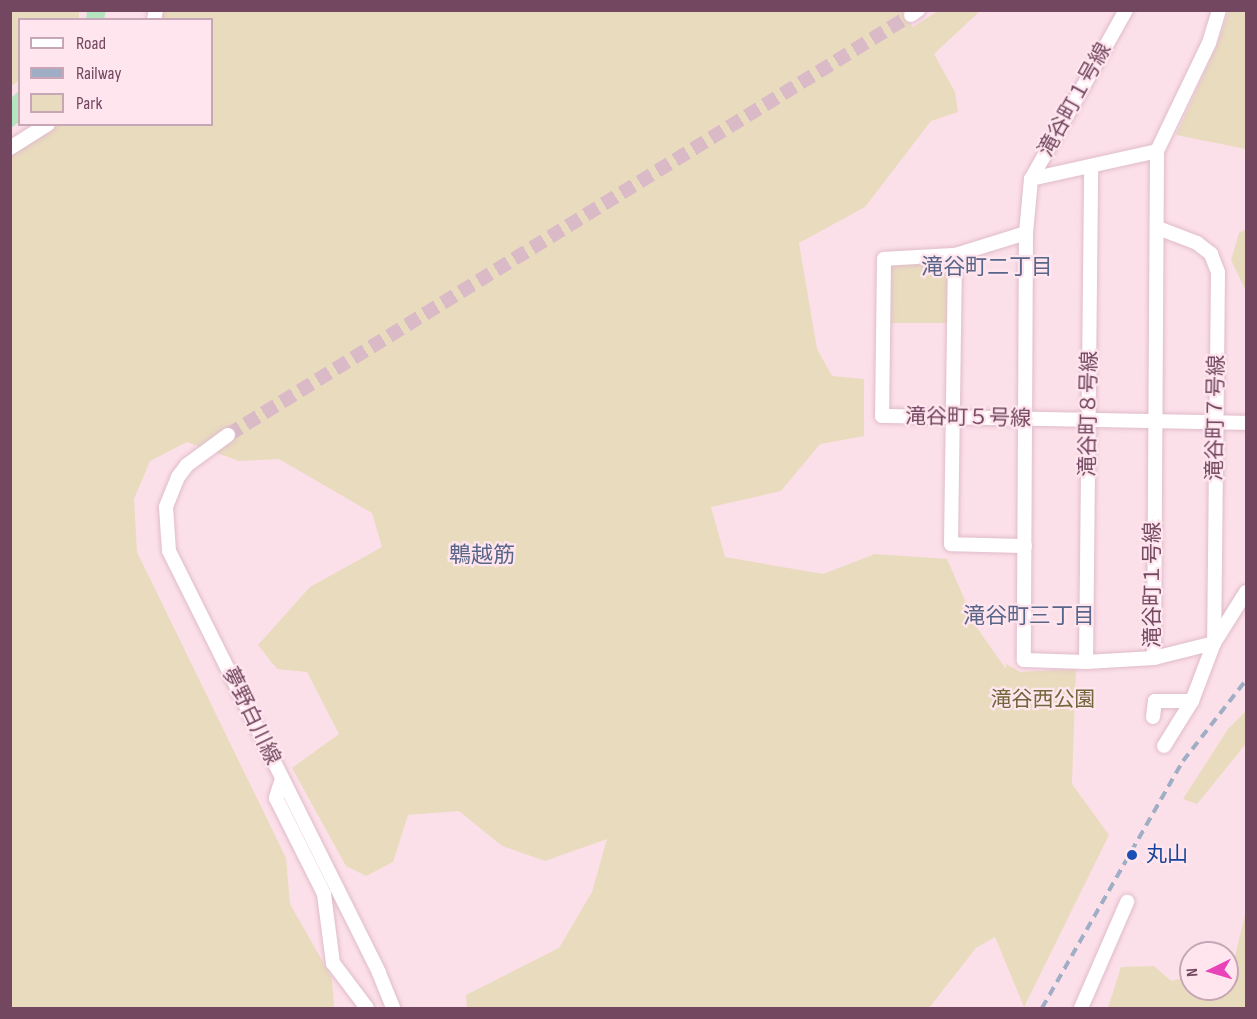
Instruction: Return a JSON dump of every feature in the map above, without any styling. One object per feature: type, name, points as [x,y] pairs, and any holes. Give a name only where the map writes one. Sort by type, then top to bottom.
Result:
[{"type":"street","name":"滝谷町１号線","points":[[1126,10],[1030,179],[1026,233],[1024,660],[1086,662],[1154,658],[1157,151],[1209,43],[1219,10]]},
{"type":"street","points":[[10,148],[45,126]]},
{"type":"street","points":[[1030,179],[1157,151]]},
{"type":"street","name":"滝谷町８号線","points":[[1086,662],[1091,166]]},
{"type":"street","name":"滝谷町７号線","points":[[1158,228],[1197,243],[1211,254],[1218,272],[1214,643]]},
{"type":"street","points":[[1025,546],[951,544],[955,255],[1026,233]]},
{"type":"street","name":"滝谷町５号線","points":[[955,255],[884,259],[882,416],[1246,423]]},
{"type":"street","name":"夢野白川線","points":[[228,435],[187,465],[178,477],[166,507],[169,551],[393,1008]]},
{"type":"street","points":[[1164,746],[1192,701],[1214,643],[1246,592]]},
{"type":"street","points":[[1154,658],[1214,643]]},
{"type":"street","points":[[1153,717],[1155,701],[1192,701]]},
{"type":"street","points":[[282,779],[276,798],[324,894],[333,963],[367,1008]]},
{"type":"street","points":[[1081,1008],[1127,902]]},
{"type":"green space","points":[[11,10],[79,11],[79,18],[18,18],[18,81],[11,87]]},
{"type":"green space","name":"滝谷西公園","points":[[901,10],[913,27],[938,11],[980,11],[934,54],[955,92],[958,112],[931,121],[865,207],[799,243],[817,349],[832,376],[864,379],[864,436],[820,444],[781,491],[711,507],[725,557],[823,574],[875,554],[947,559],[977,628],[1006,669],[1006,664],[1020,672],[1076,669],[1072,784],[1109,835],[1024,1007],[995,937],[976,948],[929,1008],[467,1008],[466,995],[559,948],[592,892],[607,839],[545,861],[502,846],[459,811],[408,815],[393,862],[366,876],[346,866],[292,768],[339,734],[307,672],[277,669],[258,645],[310,587],[382,547],[372,513],[279,459],[239,461],[187,442],[150,461],[134,499],[137,552],[286,858],[290,904],[332,978],[334,1008],[11,1008],[10,156],[51,126],[213,126],[213,18],[150,18],[154,11]]},
{"type":"green space","points":[[1229,10],[1246,11],[1246,149],[1176,135],[1217,45]]},
{"type":"green space","points":[[1246,229],[1246,291],[1231,260],[1239,233]]},
{"type":"green space","points":[[940,258],[948,268],[949,323],[887,323],[886,269],[892,262]]},
{"type":"green space","points":[[1246,711],[1246,744],[1197,804],[1183,799],[1228,729]]},
{"type":"green space","points":[[1246,911],[1246,1008],[1108,1008],[1121,967],[1154,966],[1171,981],[1179,979],[1179,1001],[1239,1001],[1239,941]]},
{"type":"shaded area","points":[[87,11],[106,11],[104,18],[86,18]]},
{"type":"shaded area","points":[[18,92],[18,123],[11,128],[11,98]]},
{"type":"tunnel","points":[[228,435],[911,15]]},
{"type":"railway","points":[[1042,1008],[1183,761],[1246,680]]},
{"type":"place","name":"丸山","points":[[1132,855]]},
{"type":"district","name":"滝谷町二丁目","points":[[987,268]]},
{"type":"district","name":"鵯越筋","points":[[482,556]]},
{"type":"district","name":"滝谷町三丁目","points":[[1029,617]]}]
